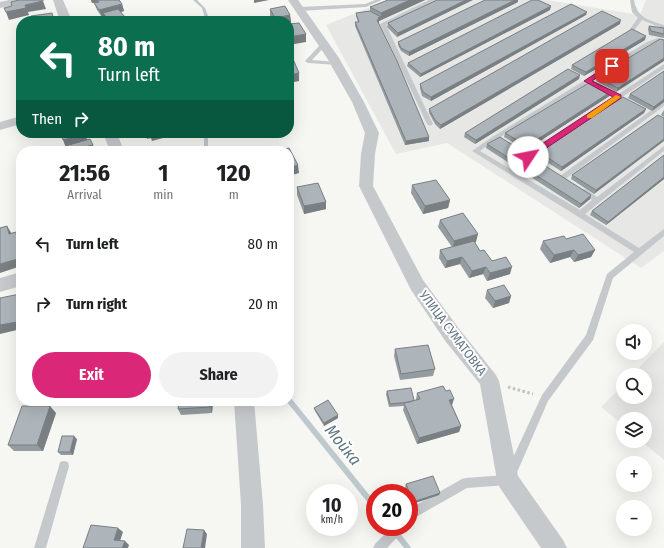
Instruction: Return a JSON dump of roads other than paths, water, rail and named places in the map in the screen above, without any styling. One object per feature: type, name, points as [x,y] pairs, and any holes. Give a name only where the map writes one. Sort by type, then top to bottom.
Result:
[{"type":"street","points":[[0,6],[25,0]]},
{"type":"street","points":[[58,0],[64,16]]},
{"type":"street","points":[[297,5],[336,64]]},
{"type":"street","name":"УЛИЦА СУМАТОВКА","points":[[336,64],[358,102],[372,132],[368,154],[366,186],[416,285],[453,336],[489,381],[508,480],[555,548]]},
{"type":"street","points":[[0,126],[16,121]]},
{"type":"street","points":[[0,285],[16,280]]},
{"type":"street","points":[[244,406],[252,505],[253,548]]},
{"type":"lane","points":[[297,5],[366,5],[380,0]]},
{"type":"lane","points":[[430,124],[383,24],[433,0]]},
{"type":"lane","points":[[632,0],[632,7],[640,19],[664,27]]},
{"type":"lane","points":[[640,19],[630,33],[649,42]]},
{"type":"lane","points":[[639,252],[580,214],[475,151],[649,42],[658,40],[664,42]]},
{"type":"lane","points":[[324,44],[308,61],[336,64]]},
{"type":"lane","points":[[527,157],[664,66]]},
{"type":"lane","points":[[580,78],[593,84]]},
{"type":"lane","points":[[597,200],[565,180],[646,111],[664,103]]},
{"type":"lane","points":[[646,111],[659,118]]},
{"type":"lane","points":[[494,138],[508,146]]},
{"type":"lane","points":[[580,214],[664,148]]},
{"type":"lane","points":[[418,511],[466,483],[508,480],[546,398],[590,337],[610,276],[664,232]]},
{"type":"lane","points":[[40,548],[64,466]]},
{"type":"lane","points":[[379,548],[390,536]]},
{"type":"waterway","name":"Мойка","points":[[195,0],[203,8],[206,16]]},
{"type":"waterway","name":"Мойка","points":[[206,138],[206,146]]},
{"type":"waterway","name":"Мойка","points":[[294,406],[366,496]]},
{"type":"waterway","name":"Мойка","points":[[398,536],[408,548]]}]
